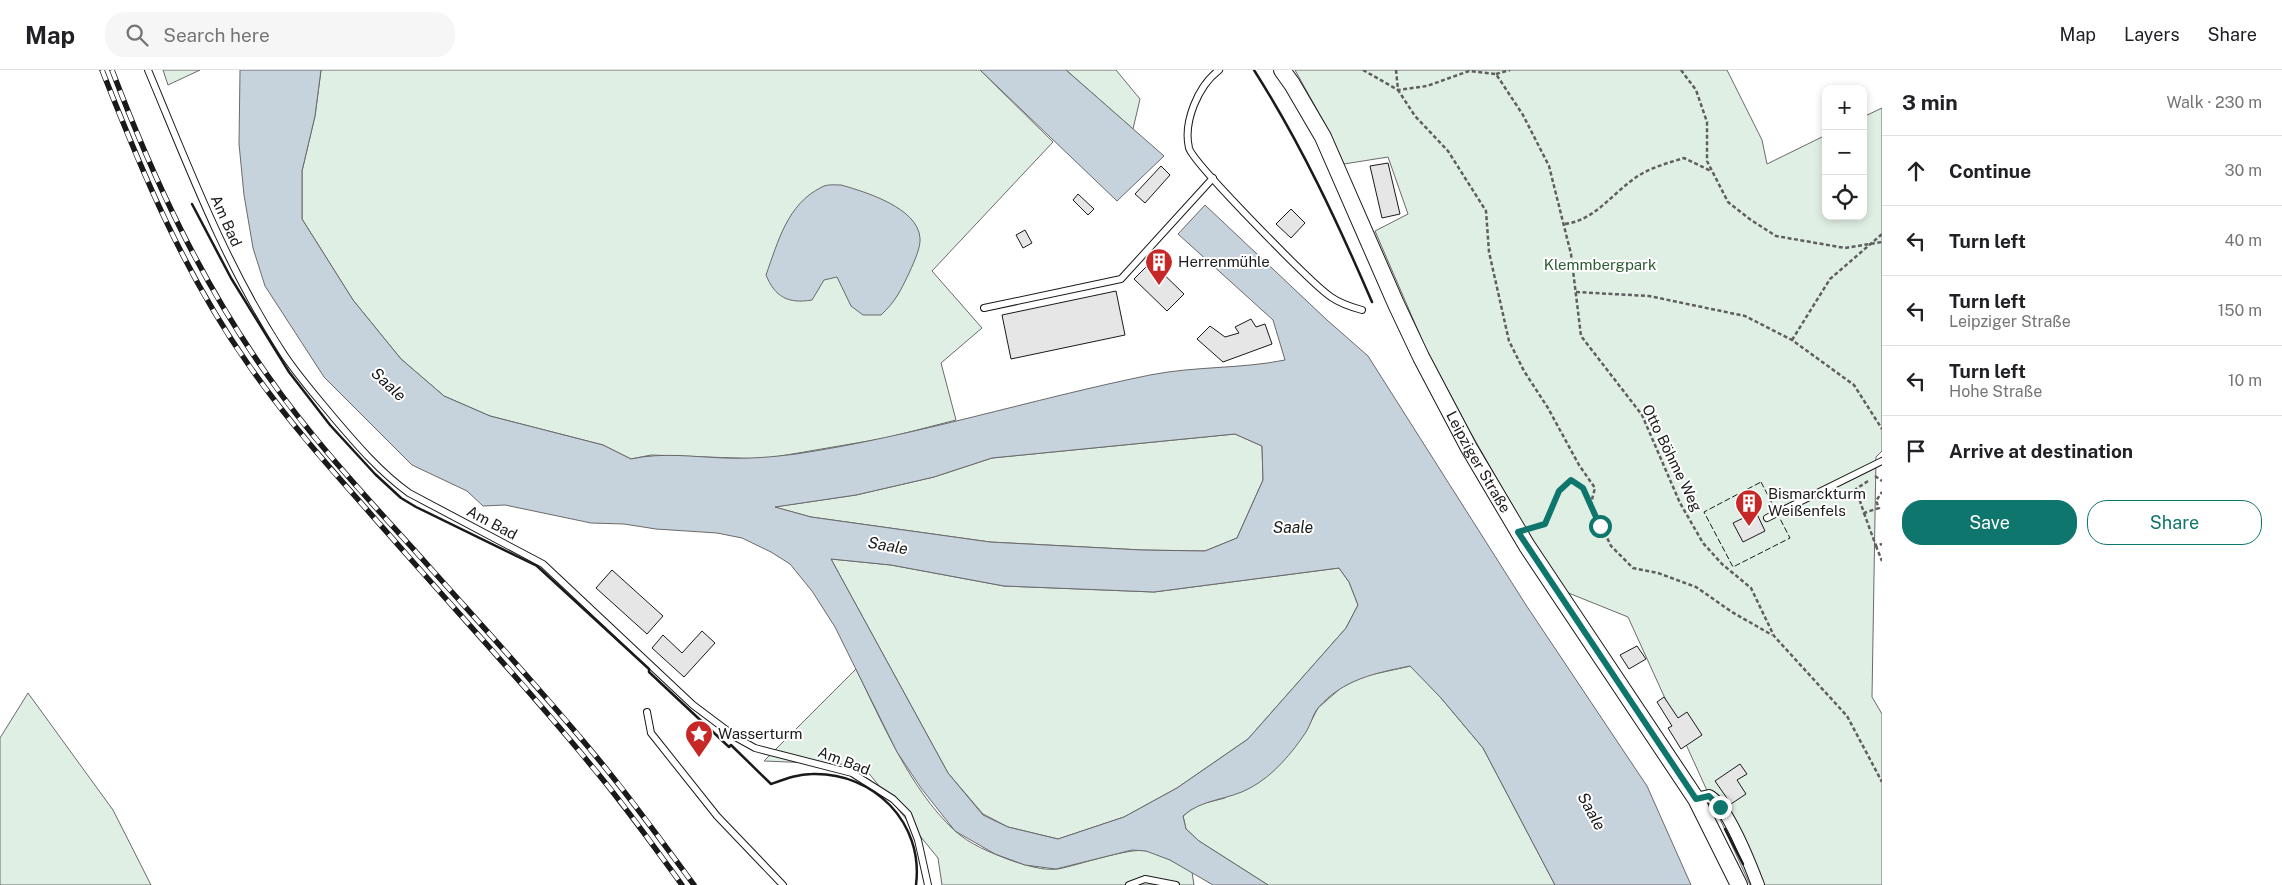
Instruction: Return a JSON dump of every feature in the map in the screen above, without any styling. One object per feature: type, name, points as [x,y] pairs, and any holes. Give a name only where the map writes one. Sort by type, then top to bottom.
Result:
[{"type":"street","name":"Leipziger Straße","points":[[1282,70],[1323,137],[1421,357],[1469,448],[1518,532],[1696,799],[1740,885]]},
{"type":"street","points":[[1696,799],[1705,795],[1716,801],[1744,849],[1758,885]]},
{"type":"lane","name":"Am Bad","points":[[148,70],[212,224],[242,286],[299,376],[389,479],[409,493],[543,564],[693,704],[737,738],[755,748],[852,773],[893,798],[908,814],[918,840],[928,885]]},
{"type":"lane","points":[[1219,70],[1192,106],[1188,125],[1190,150],[1213,178],[1276,245],[1330,296],[1346,306],[1362,310]]},
{"type":"lane","points":[[984,308],[1121,279],[1213,178]]},
{"type":"lane","points":[[1767,518],[1882,461]]},
{"type":"lane","points":[[647,712],[650,734],[717,816],[783,885]]},
{"type":"lane","points":[[1129,885],[1145,879],[1176,885]]},
{"type":"path","points":[[1363,70],[1398,90],[1415,116],[1448,152],[1486,210],[1490,252],[1509,341],[1524,371],[1548,408],[1579,465],[1596,488],[1591,503]]},
{"type":"path","points":[[1396,70],[1398,90]]},
{"type":"path","points":[[1398,90],[1427,86],[1469,71],[1496,74],[1510,70]]},
{"type":"path","points":[[1682,70],[1696,90],[1707,122],[1707,161],[1728,202],[1776,236],[1845,248],[1882,242]]},
{"type":"path","name":"Otto Böhme Weg","points":[[1496,74],[1523,115],[1549,166],[1572,254],[1581,336],[1642,415],[1680,502],[1703,543],[1722,564],[1751,588],[1774,636],[1847,716],[1882,782]]},
{"type":"path","points":[[1564,224],[1576,223],[1605,204],[1637,177],[1662,165],[1684,158],[1713,172]]},
{"type":"path","points":[[1792,340],[1830,279],[1882,234]]},
{"type":"path","points":[[1576,292],[1649,296],[1745,316],[1792,340],[1854,385],[1882,429]]},
{"type":"path","points":[[1882,481],[1875,476],[1856,489],[1882,561]]},
{"type":"path","points":[[1518,532],[1545,524],[1559,491],[1571,480],[1583,488],[1611,546],[1633,568],[1658,573],[1696,587],[1732,612],[1774,636]]},
{"type":"path","points":[[1882,492],[1876,501],[1878,508],[1882,511]]},
{"type":"path","points":[[1864,512],[1878,508]]},
{"type":"path","points":[[1876,546],[1882,544]]},
{"type":"green space","points":[[163,70],[200,70],[168,85]]},
{"type":"green space","points":[[321,70],[980,70],[1053,142],[932,271],[982,328],[941,363],[956,420],[886,438],[763,459],[651,455],[631,459],[603,445],[490,416],[444,396],[401,359],[353,300],[302,219],[302,171],[315,116]]},
{"type":"green space","points":[[1066,70],[1116,70],[1140,99],[1133,129]]},
{"type":"green space","name":"Klemmbergpark","points":[[1295,70],[1727,70],[1762,140],[1767,164],[1822,137],[1822,220],[1867,220],[1867,115],[1882,108],[1882,451],[1876,457],[1872,697],[1882,714],[1882,885],[1750,885],[1628,617],[1566,592],[1532,540],[1468,428],[1426,349],[1375,231],[1408,214],[1388,157],[1344,164],[1330,133]]},
{"type":"green space","points":[[1235,434],[1262,446],[1263,480],[1237,538],[1205,551],[1142,550],[990,542],[811,517],[774,507],[856,495],[934,477],[992,458]]},
{"type":"green space","points":[[831,559],[891,565],[1004,586],[1154,592],[1339,568],[1349,582],[1358,605],[1346,628],[1248,739],[1177,788],[1124,817],[1058,839],[1008,827],[983,814],[948,773]]},
{"type":"green space","points":[[1411,666],[1483,748],[1555,885],[1268,885],[1199,841],[1186,829],[1183,816],[1197,805],[1225,798],[1306,731],[1318,708],[1342,687],[1365,676]]},
{"type":"green space","points":[[856,669],[898,754],[911,775],[938,813],[966,840],[1010,860],[1028,866],[1047,869],[1058,869],[1139,850],[1147,851],[1165,857],[1192,872],[1194,885],[942,885],[938,858],[862,765],[764,761]]},
{"type":"green space","points":[[28,693],[113,810],[151,885],[0,885],[0,738]]},
{"type":"water","name":"Saale","points":[[240,70],[321,70],[315,116],[302,171],[302,219],[353,300],[401,359],[444,396],[490,416],[603,445],[631,459],[666,455],[752,458],[796,454],[930,427],[1150,375],[1285,360],[1273,320],[1178,234],[1205,205],[1368,356],[1526,605],[1647,786],[1691,885],[1555,885],[1483,748],[1441,698],[1410,666],[1385,671],[1361,679],[1338,690],[1318,708],[1306,732],[1295,748],[1266,777],[1242,792],[1198,806],[1183,816],[1186,829],[1199,841],[1268,885],[1213,885],[1170,860],[1146,851],[1132,850],[1056,869],[1025,865],[995,854],[955,831],[921,788],[897,752],[835,627],[812,591],[790,564],[771,552],[742,538],[717,533],[656,529],[624,524],[591,523],[505,505],[483,506],[467,491],[412,465],[324,377],[265,286],[253,248],[244,195],[239,144]],"holes":[[[1235,434],[1262,446],[1263,480],[1237,538],[1205,551],[1142,550],[990,542],[811,517],[775,507],[856,495],[934,477],[992,458]],[[831,559],[891,565],[1004,586],[1154,592],[1339,568],[1349,582],[1358,605],[1346,628],[1248,739],[1177,788],[1124,817],[1058,839],[1008,827],[983,815],[948,773]]]},
{"type":"water","points":[[980,70],[1066,70],[1164,156],[1117,201]]},
{"type":"water","points":[[841,185],[864,192],[889,203],[901,210],[917,227],[920,242],[915,259],[898,295],[881,315],[863,315],[851,306],[837,277],[824,280],[812,300],[796,301],[789,300],[778,294],[766,275],[785,225],[800,203],[810,194],[824,186]]},
{"type":"building","points":[[1388,163],[1400,214],[1382,218],[1370,166]]},
{"type":"building","points":[[1161,166],[1170,175],[1145,203],[1135,194]]},
{"type":"building","points":[[1078,194],[1094,209],[1088,215],[1073,200]]},
{"type":"building","points":[[1291,209],[1305,223],[1291,238],[1276,224]]},
{"type":"building","points":[[1025,230],[1032,243],[1023,248],[1016,235]]},
{"type":"building","name":"Herrenmühle","points":[[1151,262],[1184,294],[1167,311],[1134,279]]},
{"type":"building","points":[[1116,291],[1125,335],[1011,359],[1002,315]]},
{"type":"building","points":[[1251,319],[1256,327],[1265,324],[1272,344],[1223,362],[1197,339],[1210,326],[1225,337],[1239,333],[1235,327]]},
{"type":"building","name":"Bismarckturm Weißenfels","points":[[1756,512],[1765,531],[1743,542],[1733,523]]},
{"type":"building","points":[[612,570],[663,616],[647,634],[596,588]]},
{"type":"building","points":[[702,631],[715,643],[684,677],[652,648],[663,635],[682,653]]},
{"type":"building","points":[[1637,646],[1646,659],[1629,669],[1620,655]]},
{"type":"building","points":[[1664,697],[1678,718],[1687,712],[1702,735],[1681,749],[1668,728],[1672,726],[1657,702]]},
{"type":"building","points":[[1740,764],[1747,774],[1737,780],[1746,794],[1731,804],[1715,781]]},
{"type":"railway","points":[[102,70],[149,184],[184,258],[225,329],[248,364],[285,414],[324,461],[568,737],[626,809],[682,885]]},
{"type":"railway","points":[[112,70],[144,150],[180,228],[221,304],[268,376],[304,424],[344,471],[578,735],[623,790],[694,885]]},
{"type":"fence","points":[[1761,482],[1790,538],[1733,567],[1704,512],[1761,482]]},
{"type":"wall","points":[[1254,70],[1318,183],[1372,302]]},
{"type":"wall","points":[[192,204],[231,278],[289,372],[330,425],[375,474],[401,498],[416,507],[537,566],[649,669],[649,672],[729,747],[731,745],[771,784],[792,777],[812,774],[835,776],[856,782],[874,792],[890,806],[903,822],[912,841],[916,862],[916,885]]},
{"type":"wall","points":[[1725,829],[1743,864]]},
{"type":"place","name":"Herrenmühle","points":[[1159,286]]},
{"type":"place","name":"Bismarckturm Weißenfels","points":[[1749,527]]},
{"type":"place","name":"Wasserturm","points":[[699,758]]},
{"type":"route","points":[[1600,526],[1583,488],[1571,480],[1559,491],[1545,524],[1518,532],[1696,799],[1705,795],[1709,796],[1720,807]]}]
